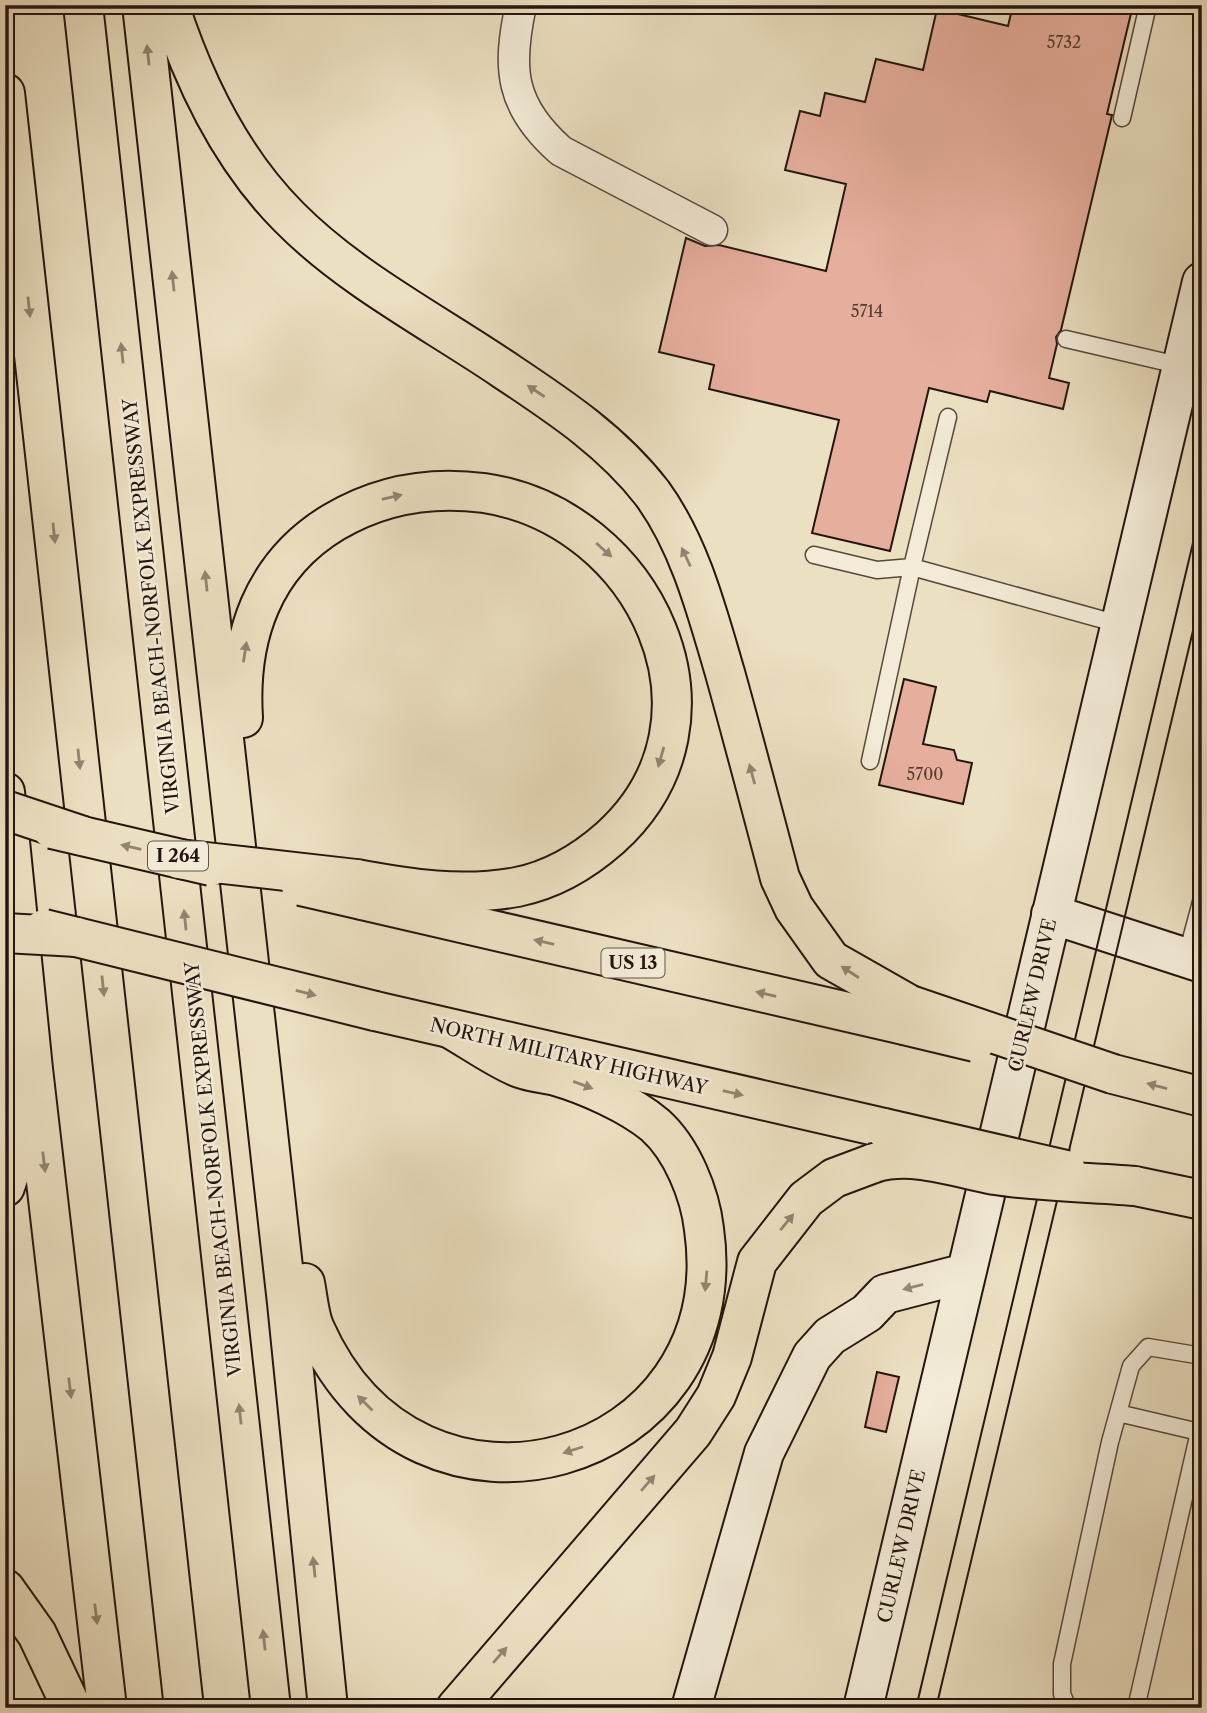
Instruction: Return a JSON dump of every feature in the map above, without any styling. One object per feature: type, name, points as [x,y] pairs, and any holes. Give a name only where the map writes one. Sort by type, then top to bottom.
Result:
[{"type":"main road","name":"VIRGINIA BEACH-NORFOLK EXPRESSWAY","points":[[83,5],[271,1708]]},
{"type":"main road","points":[[142,5],[266,1115],[328,1708]]},
{"type":"main road","points":[[169,5],[183,50],[207,102],[244,162],[289,217],[395,299],[583,422],[620,456],[653,495],[702,592],[780,878],[794,908],[831,960],[907,1015],[1202,1097]]},
{"type":"main road","points":[[5,93],[184,1708]]},
{"type":"main road","points":[[5,818],[179,859],[359,890],[423,892],[518,887],[552,876],[590,855],[623,826],[644,798],[659,766],[668,732],[671,704],[663,641],[649,609],[625,572],[605,550],[576,527],[543,509],[507,497],[432,490],[388,497],[353,511],[294,552],[276,573],[259,602],[248,634],[243,665],[246,941]]},
{"type":"main road","points":[[5,792],[36,1096],[107,1708]]},
{"type":"main road","points":[[5,810],[83,836]]},
{"type":"main road","points":[[5,1186],[11,1172],[16,1133],[12,1074],[15,875]]},
{"type":"main road","name":"US 13","points":[[359,890],[907,1015]]},
{"type":"main road","name":"NORTH MILITARY HIGHWAY","points":[[5,919],[451,1029],[879,1145]]},
{"type":"main road","points":[[5,933],[77,937]]},
{"type":"main road","points":[[266,1115],[314,1327],[357,1395],[404,1436],[436,1452],[470,1461],[505,1464],[540,1461],[582,1448],[615,1432],[644,1409],[668,1382],[687,1350],[706,1287],[708,1251],[702,1215],[691,1180],[673,1148],[655,1126],[592,1088],[517,1068],[451,1029]]},
{"type":"main road","points":[[456,1708],[693,1432],[716,1396],[732,1357],[757,1262],[785,1222],[806,1199],[879,1145],[885,1159],[932,1162],[997,1175],[1135,1186],[1187,1197]]},
{"type":"main road","points":[[5,1589],[37,1634],[72,1708]]},
{"type":"street","points":[[520,5],[512,46],[513,79],[524,110],[540,133],[561,151],[712,230]]},
{"type":"street","name":"CURLEW DRIVE","points":[[863,1708],[1202,282]]},
{"type":"street","points":[[1051,914],[1194,960]]},
{"type":"street","points":[[691,1708],[764,1453],[812,1356],[830,1336],[867,1313],[886,1294],[963,1289]]},
{"type":"lane","points":[[1122,118],[1148,5]]},
{"type":"lane","points":[[1066,339],[1182,366]]},
{"type":"lane","points":[[870,761],[948,417]]},
{"type":"lane","points":[[814,555],[877,570],[912,567],[1122,625]]},
{"type":"lane","points":[[1194,960],[1202,898]]},
{"type":"lane","points":[[1068,1708],[1062,1694],[1062,1664],[1131,1366],[1148,1347],[1202,1356]]},
{"type":"lane","points":[[1118,1413],[1200,1432],[1136,1708]]},
{"type":"building","points":[[1013,5],[1133,5],[1107,114],[1112,115],[1061,330],[1056,337],[1057,344],[1049,378],[1069,383],[1063,409],[990,391],[987,402],[929,388],[890,551],[812,533],[839,420],[709,389],[714,365],[659,352],[686,238],[705,246],[719,245],[826,271],[846,184],[785,170],[800,111],[820,116],[825,93],[865,102],[876,59],[923,70],[937,9],[1008,26]]},
{"type":"building","points":[[904,679],[936,687],[923,744],[954,750],[957,760],[972,763],[963,804],[879,785]]},
{"type":"building","points":[[877,1372],[899,1377],[886,1432],[865,1427]]},
{"type":"tram line","points":[[916,1708],[1202,505]]},
{"type":"tram line","points":[[936,1708],[1202,593]]}]
